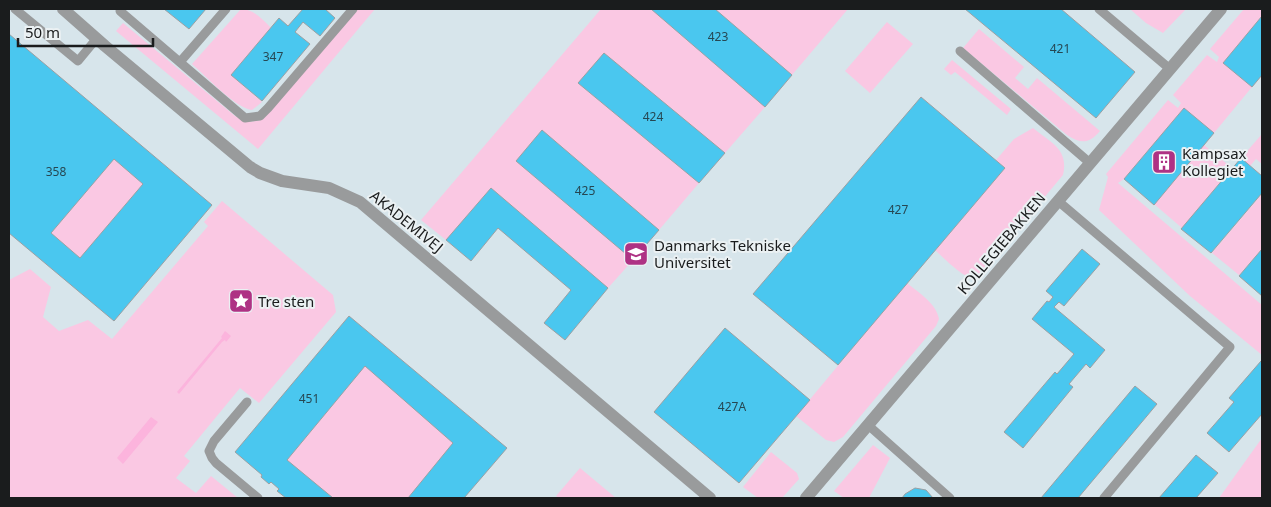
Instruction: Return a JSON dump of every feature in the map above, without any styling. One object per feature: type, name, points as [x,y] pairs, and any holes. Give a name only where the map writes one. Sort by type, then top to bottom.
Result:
[{"type":"street","name":"AKADEMIVEJ","points":[[64,9],[250,167],[282,181],[330,188],[360,202],[710,498]]},
{"type":"street","name":"KOLLEGIEBAKKEN","points":[[806,498],[1221,9]]},
{"type":"lane","points":[[15,9],[78,61],[97,38]]},
{"type":"lane","points":[[180,62],[226,9]]},
{"type":"lane","points":[[120,11],[246,118],[260,116],[353,9]]},
{"type":"lane","points":[[1099,9],[1170,68]]},
{"type":"lane","points":[[960,51],[1090,163]]},
{"type":"lane","points":[[1058,201],[1230,347],[1104,498]]},
{"type":"lane","points":[[247,402],[214,441],[209,451],[216,462],[258,498]]},
{"type":"lane","points":[[868,425],[950,498]]},
{"type":"shaded area","name":"Danmarks Tekniske Universitet","points":[[9,9],[1262,9],[1262,498],[9,498]]},
{"type":"shaded area","points":[[241,9],[254,13],[272,29],[231,75],[262,102],[252,110],[229,98],[192,64]]},
{"type":"shaded area","points":[[358,9],[375,9],[258,149],[116,31],[123,23],[235,116],[246,121],[252,121],[263,119]]},
{"type":"shaded area","points":[[601,9],[651,9],[765,107],[725,153],[604,53],[579,84],[699,183],[659,230],[542,131],[516,161],[633,260],[608,288],[491,188],[446,240],[421,220]]},
{"type":"shaded area","points":[[715,9],[848,9],[792,75]]},
{"type":"shaded area","points":[[1130,9],[1186,9],[1163,33],[1146,23]]},
{"type":"shaded area","points":[[1244,9],[1262,9],[1262,16],[1223,63],[1252,87],[1214,133],[1184,108],[1124,179],[1118,183],[1262,305],[1262,355],[1190,296],[1099,210],[1108,177],[1106,174],[1168,100],[1178,108],[1181,103],[1173,95],[1207,55],[1217,62],[1219,57],[1210,49]]},
{"type":"shaded area","points":[[887,22],[913,44],[870,93],[845,71]]},
{"type":"shaded area","points":[[979,29],[1024,67],[1015,78],[1028,89],[1037,78],[1100,131],[1085,141],[1077,140],[1067,135],[963,48]]},
{"type":"shaded area","points":[[952,60],[1011,109],[1007,115],[955,72],[951,75],[944,69]]},
{"type":"shaded area","points":[[1033,128],[1057,147],[1061,153],[1064,166],[1063,175],[981,273],[975,277],[966,276],[935,250],[1005,168],[996,160],[1014,139]]},
{"type":"shaded area","points":[[1262,134],[1262,164],[1256,159],[1250,166],[1241,158]]},
{"type":"shaded area","points":[[1204,145],[1232,168],[1182,228],[1154,204]]},
{"type":"shaded area","points":[[114,159],[143,184],[80,258],[51,233]]},
{"type":"shaded area","points":[[1262,194],[1262,249],[1239,275],[1212,253]]},
{"type":"shaded area","points":[[222,201],[333,295],[336,312],[259,403],[240,388],[184,456],[190,461],[176,478],[196,493],[211,476],[238,498],[9,498],[9,280],[30,269],[51,287],[43,317],[59,331],[88,320],[112,339],[208,226],[204,222]]},
{"type":"shaded area","points":[[907,283],[934,308],[939,319],[936,326],[843,437],[834,442],[826,440],[796,416]]},
{"type":"shaded area","points":[[225,331],[231,336],[226,342],[225,340],[222,342],[179,394],[177,392],[222,338]]},
{"type":"shaded area","points":[[365,366],[453,443],[408,498],[333,498],[287,460]]},
{"type":"shaded area","points":[[151,417],[158,422],[123,464],[117,458]]},
{"type":"shaded area","points":[[1262,438],[1262,498],[1219,498]]},
{"type":"shaded area","points":[[873,445],[890,458],[869,498],[844,498],[834,491]]},
{"type":"shaded area","points":[[771,452],[797,473],[799,479],[782,498],[758,498],[743,487]]},
{"type":"shaded area","points":[[580,468],[616,498],[559,498],[556,496]]},
{"type":"building","points":[[164,9],[206,9],[189,29]]},
{"type":"building","points":[[303,9],[325,9],[335,18],[320,36],[303,22],[295,32],[310,44],[262,101],[231,75],[279,18],[288,26]]},
{"type":"building","points":[[651,9],[715,9],[792,75],[765,107]]},
{"type":"building","points":[[965,9],[1061,9],[1135,72],[1096,118]]},
{"type":"building","points":[[1262,16],[1262,75],[1252,87],[1223,63]]},
{"type":"building","points":[[9,34],[212,205],[114,321],[9,233]],"holes":[[[114,159],[143,184],[80,258],[51,233]]]},
{"type":"building","points":[[604,53],[725,153],[699,183],[578,83]]},
{"type":"building","points":[[921,97],[1005,168],[838,365],[753,294]]},
{"type":"building","name":"Kampsax Kollegiet","points":[[1184,108],[1214,133],[1154,205],[1124,179]]},
{"type":"building","points":[[542,130],[659,230],[633,260],[516,161]]},
{"type":"building","name":"Kampsax Kollegiet","points":[[1241,158],[1262,176],[1262,193],[1211,253],[1181,229]]},
{"type":"building","points":[[491,188],[608,288],[565,340],[544,323],[571,290],[498,228],[471,261],[446,240]]},
{"type":"building","points":[[1082,249],[1100,264],[1064,306],[1059,302],[1054,307],[1105,350],[1090,368],[1086,364],[1069,384],[1073,387],[1023,448],[1004,432],[1055,372],[1057,374],[1074,354],[1032,319],[1047,301],[1049,302],[1053,297],[1046,291]]},
{"type":"building","points":[[1262,249],[1262,296],[1239,276]]},
{"type":"building","points":[[349,316],[507,448],[464,498],[408,498],[453,443],[365,366],[287,460],[333,498],[286,498],[277,491],[279,489],[271,482],[269,484],[261,477],[262,475],[235,452]]},
{"type":"building","points":[[725,328],[810,400],[739,483],[654,412]]},
{"type":"building","points":[[1261,361],[1262,414],[1229,452],[1207,433],[1234,402],[1229,398]]},
{"type":"building","points":[[1135,386],[1157,404],[1078,498],[1041,498]]},
{"type":"building","points":[[1196,455],[1218,473],[1196,498],[1159,498]]},
{"type":"building","points":[[915,488],[926,490],[933,498],[902,498]]},
{"type":"place","name":"Kampsax Kollegiet","points":[[1164,162]]},
{"type":"place","name":"Danmarks Tekniske Universitet","points":[[636,254]]},
{"type":"place","name":"Tre sten","points":[[241,301]]}]
